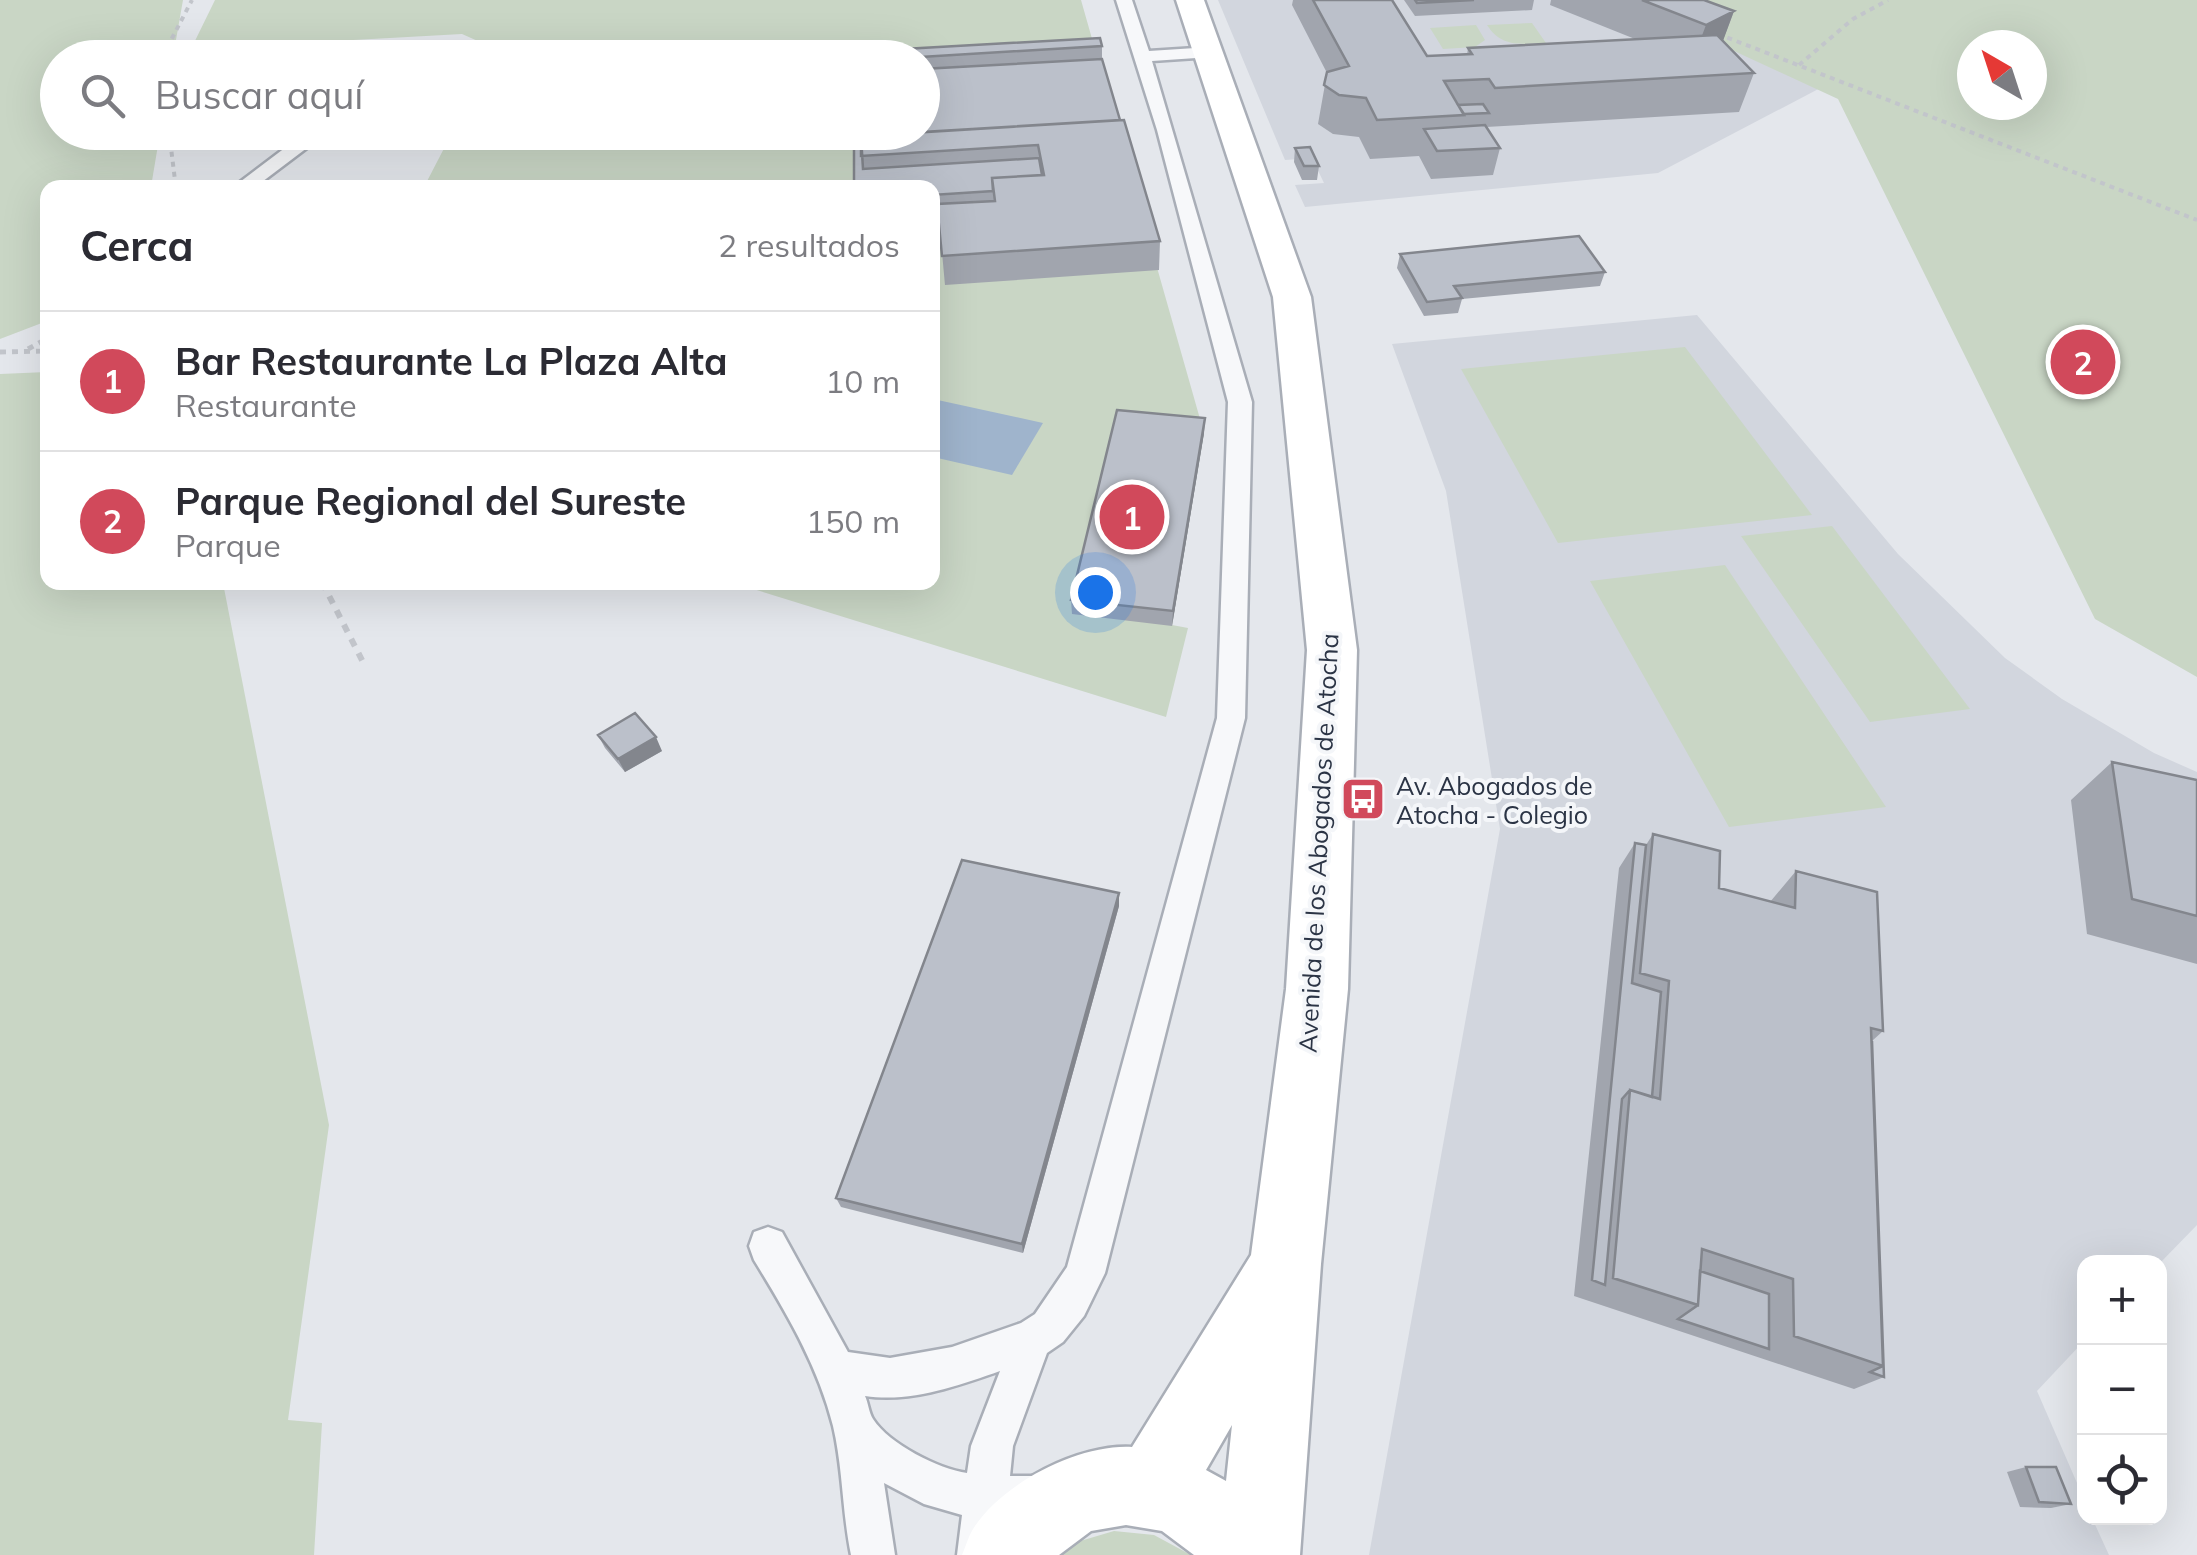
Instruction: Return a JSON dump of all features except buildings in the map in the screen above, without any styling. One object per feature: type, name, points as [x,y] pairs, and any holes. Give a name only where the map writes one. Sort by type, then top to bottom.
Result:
[{"type":"main road","name":"Avenida de los Abogados de Atocha","points":[[1152,1488],[1285,1264],[1316,988],[1332,650],[1292,297],[1200,26]]},
{"type":"main road","points":[[1259,1555],[1285,1264]]},
{"type":"main road","points":[[994,1526],[1030,1522],[1068,1498],[1110,1486],[1152,1488],[1193,1502],[1228,1528],[1250,1555]]},
{"type":"lane","points":[[838,1372],[890,1379],[952,1367],[1032,1340],[1049,1328],[1070,1302],[1085,1274],[1231,718],[1240,402],[1144,56],[1124,0]]},
{"type":"lane","points":[[1144,56],[1200,26]]},
{"type":"lane","points":[[252,180],[294,150]]},
{"type":"lane","points":[[768,1246],[838,1372],[855,1430],[872,1555]]},
{"type":"lane","points":[[979,1555],[994,1526],[992,1446],[1032,1340]]},
{"type":"lane","points":[[855,1430],[921,1484],[943,1492],[994,1526]]},
{"type":"path","points":[[171,40],[192,0]]},
{"type":"path","points":[[1798,65],[1853,19],[1888,0]]},
{"type":"path","points":[[1706,29],[2197,220]]},
{"type":"path","points":[[172,150],[175,180]]},
{"type":"path","points":[[26,349],[40,342]]},
{"type":"path","points":[[0,352],[40,350]]},
{"type":"path","points":[[326,590],[366,666]]},
{"type":"shaded area","points":[[1218,0],[1610,0],[1826,85],[1658,173],[1305,207],[1295,185],[1324,183],[1312,158],[1285,160]]},
{"type":"shaded area","points":[[1697,315],[1898,554],[2005,658],[2062,699],[2154,753],[2197,772],[2197,1225],[2167,1256],[2077,1255],[2077,1348],[2037,1391],[2077,1483],[2077,1525],[2095,1525],[2109,1555],[1369,1555],[1500,829],[1446,491],[1392,344]]},
{"type":"green space","points":[[0,0],[183,0],[176,40],[40,40],[40,150],[157,150],[152,180],[40,180],[40,324],[0,339]]},
{"type":"green space","points":[[215,0],[1081,0],[1204,433],[1172,625],[1188,628],[1166,717],[757,590],[940,590],[940,180],[428,180],[443,150],[940,150],[940,40],[476,40],[462,34],[354,40],[195,40]]},
{"type":"green space","points":[[1624,0],[2197,0],[2197,677],[2095,619],[1838,99]]},
{"type":"green space","points":[[1532,23],[1546,43],[1506,41],[1487,25]]},
{"type":"green space","points":[[1476,25],[1485,40],[1475,47],[1443,49],[1430,28]]},
{"type":"green space","points":[[1685,347],[1812,515],[1558,543],[1461,369]]},
{"type":"green space","points":[[40,372],[40,590],[224,590],[329,1125],[288,1420],[322,1423],[314,1555],[0,1555],[0,374]]},
{"type":"green space","points":[[1832,526],[1970,709],[1870,722],[1741,536]]},
{"type":"green space","points":[[1725,565],[1886,807],[1729,827],[1590,581]]},
{"type":"green space","points":[[1114,1531],[1154,1535],[1191,1555],[1059,1555],[1077,1542]]},
{"type":"water","points":[[940,401],[1043,423],[1012,475],[940,459]]},
{"type":"place","name":"Parque Regional del Sureste","points":[[2083,362]]},
{"type":"place","name":"Bar Restaurante La Plaza Alta","points":[[1132,517]]},
{"type":"place","name":"Av. Abogados de Atocha - Colegio","points":[[1363,799]]}]
